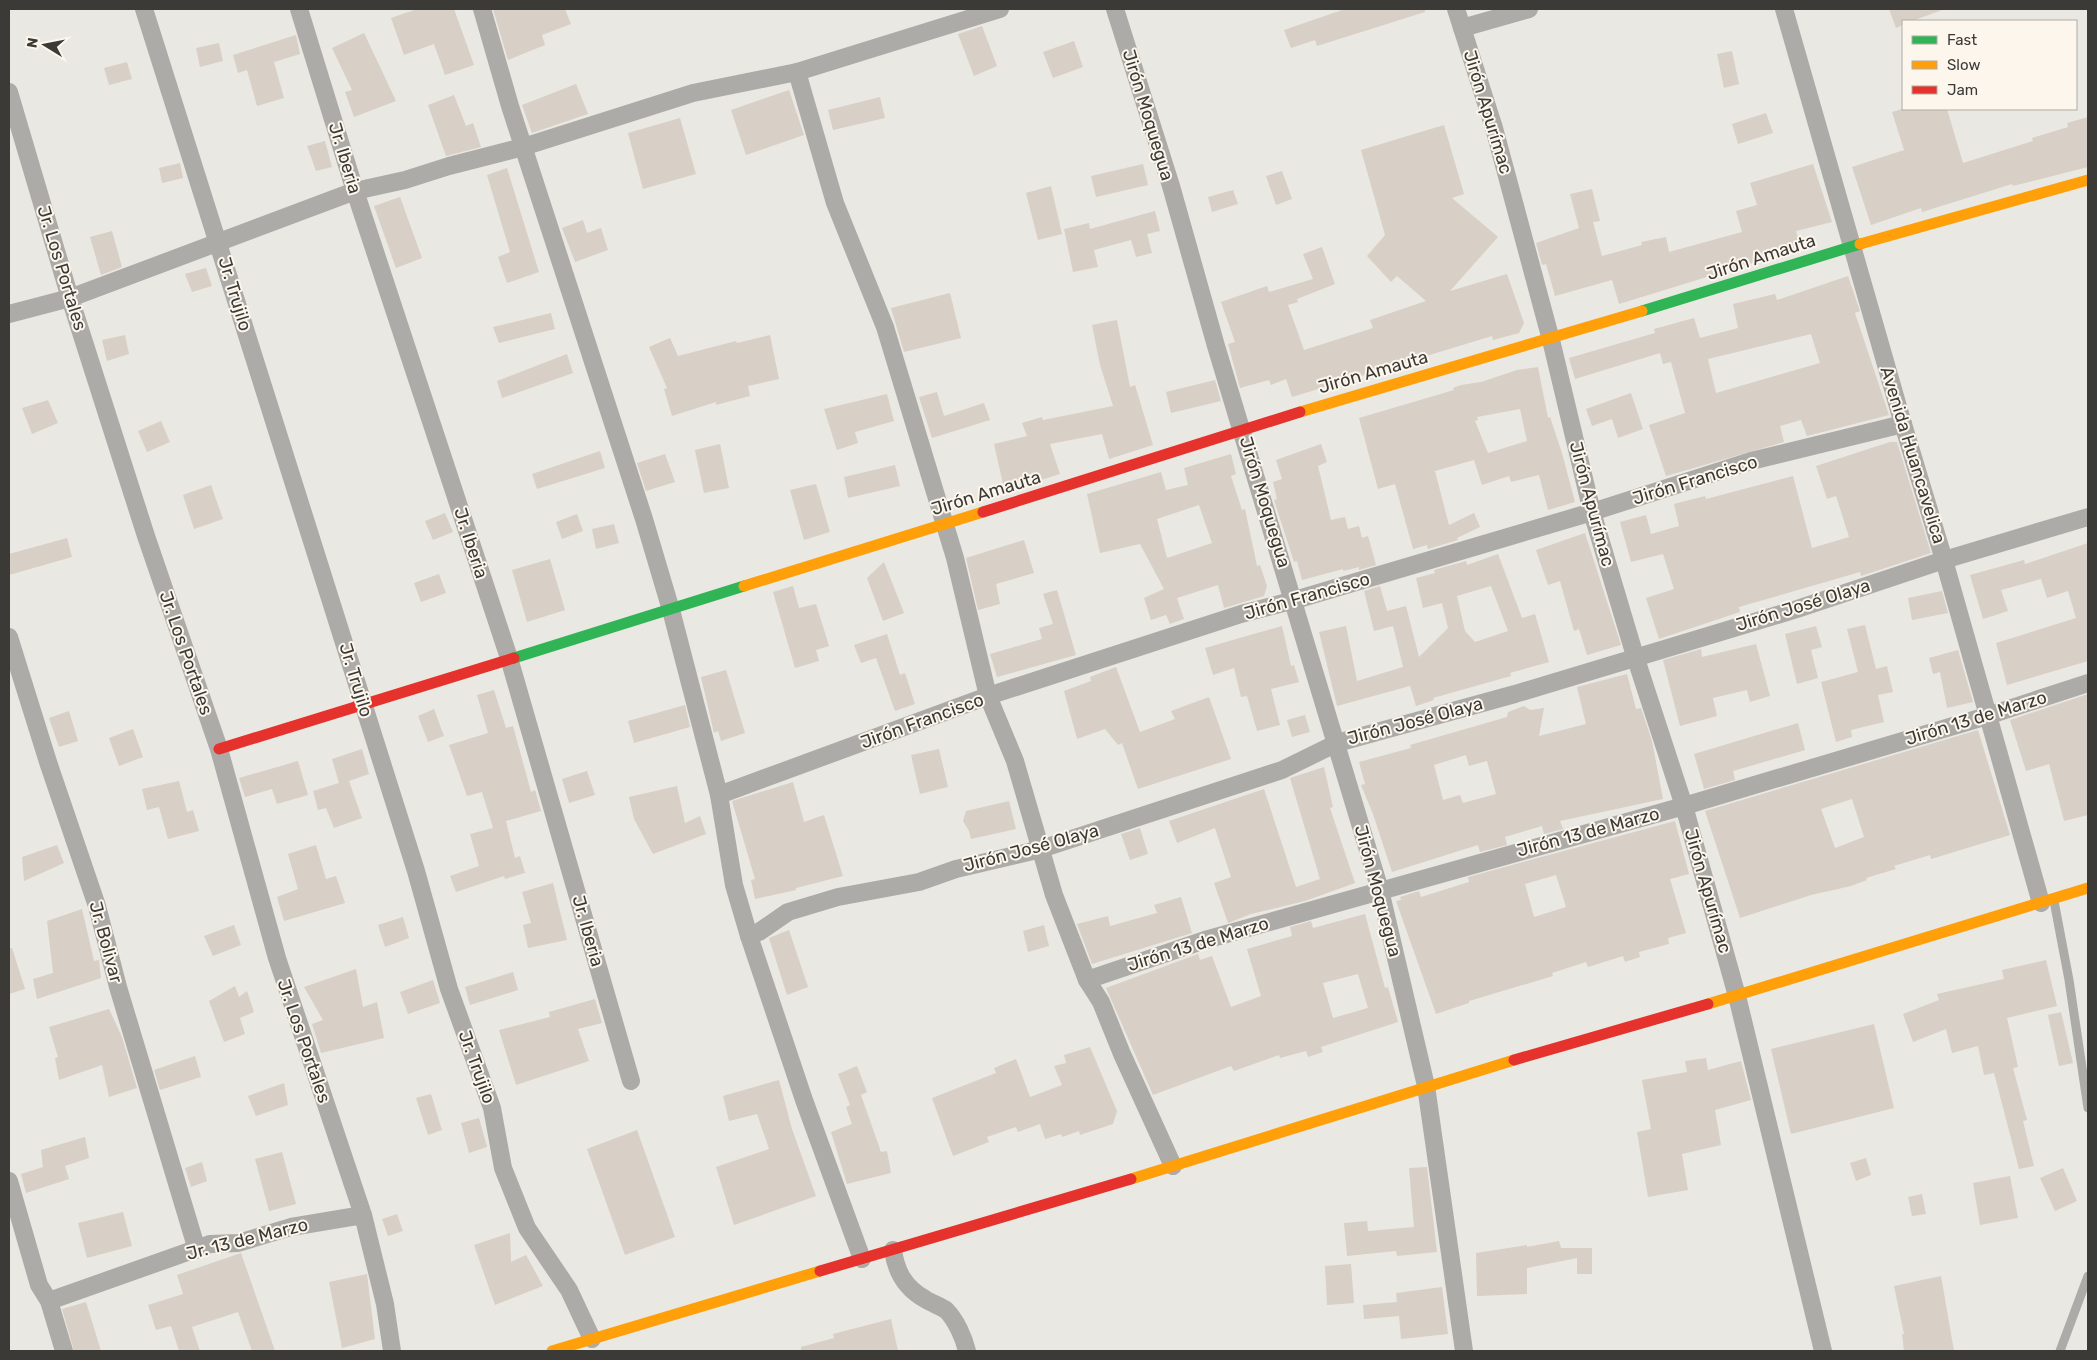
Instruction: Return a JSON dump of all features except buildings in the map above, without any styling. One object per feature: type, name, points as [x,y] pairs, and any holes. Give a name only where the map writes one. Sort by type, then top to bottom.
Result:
[{"type":"main road","name":"Jirón Amauta","points":[[219,749],[363,702],[671,610],[1178,452],[1243,428],[1551,340],[1852,246],[2088,180]]},
{"type":"main road","points":[[552,1351],[599,1343],[862,1259],[1173,1166],[1426,1086],[1737,996],[2088,888]]},
{"type":"street","name":"Jr. Trujilo","points":[[144,9],[416,871],[449,989],[492,1108],[503,1168],[527,1228],[569,1290],[599,1343]]},
{"type":"street","name":"Jr. Iberia","points":[[299,9],[354,191],[508,658],[631,1081]]},
{"type":"street","points":[[482,9],[523,147],[644,519],[671,610],[719,795],[734,885],[749,936],[804,1100],[862,1259]]},
{"type":"street","points":[[9,314],[70,298],[354,191],[405,180],[449,166],[523,147],[693,92],[797,72],[1000,9]]},
{"type":"street","name":"Jirón Moquegua","points":[[1115,9],[1171,186],[1216,346],[1243,428],[1380,890],[1426,1086],[1464,1351]]},
{"type":"street","name":"Jirón Apurímac","points":[[1456,9],[1494,128],[1551,340],[1592,512],[1634,656],[1684,806],[1737,996],[1823,1351]]},
{"type":"street","points":[[1462,28],[1528,9]]},
{"type":"street","name":"Avenida Huancavelica","points":[[1784,9],[1944,560],[1987,716],[2047,900]]},
{"type":"street","points":[[797,72],[835,203],[885,327],[945,524],[988,696],[1015,761],[1054,895],[1087,980],[1101,1002],[1122,1054],[1173,1166]]},
{"type":"street","name":"Jr. Los Portales","points":[[9,92],[70,298],[146,536],[219,749],[277,958],[363,1215],[385,1304],[392,1351]]},
{"type":"street","name":"Jirón Francisco","points":[[719,795],[988,696],[1241,614],[1592,512],[1751,461],[1903,424]]},
{"type":"street","name":"Jirón José Olaya","points":[[749,936],[759,932],[788,912],[838,897],[919,882],[956,869],[1041,849],[1282,770],[1337,743],[1515,694],[1634,656],[1797,609],[1944,560],[2088,517]]},
{"type":"street","name":"Jr. Bolivar","points":[[9,636],[48,762],[97,906],[118,987],[197,1250]]},
{"type":"street","name":"Jirón 13 de Marzo","points":[[1087,980],[1205,940],[1684,806],[1987,716],[2088,683]]},
{"type":"street","points":[[9,1180],[39,1285],[49,1301],[64,1351]]},
{"type":"street","name":"Jr. 13 de Marzo","points":[[49,1301],[210,1244],[238,1243],[291,1227],[363,1215]]},
{"type":"street","points":[[893,1250],[895,1267],[906,1284],[921,1297],[946,1311],[964,1338],[967,1351]]},
{"type":"lane","points":[[2047,900],[2069,980],[2088,1108]]},
{"type":"lane","points":[[2060,1351],[2088,1276]]},
{"type":"traffic: fast","points":[[1642,311],[1860,244]]},
{"type":"traffic: fast","points":[[514,658],[744,586]]},
{"type":"traffic: slow","points":[[1860,244],[2088,180]]},
{"type":"traffic: slow","points":[[1300,412],[1642,311]]},
{"type":"traffic: slow","points":[[744,586],[983,512]]},
{"type":"traffic: slow","points":[[1708,1004],[2088,888]]},
{"type":"traffic: slow","points":[[1131,1179],[1514,1060]]},
{"type":"traffic: slow","points":[[552,1351],[820,1271]]},
{"type":"traffic: jam","points":[[983,512],[1300,412]]},
{"type":"traffic: jam","points":[[219,749],[514,658]]},
{"type":"traffic: jam","points":[[1514,1060],[1708,1004]]},
{"type":"traffic: jam","points":[[820,1271],[1131,1179]]}]
